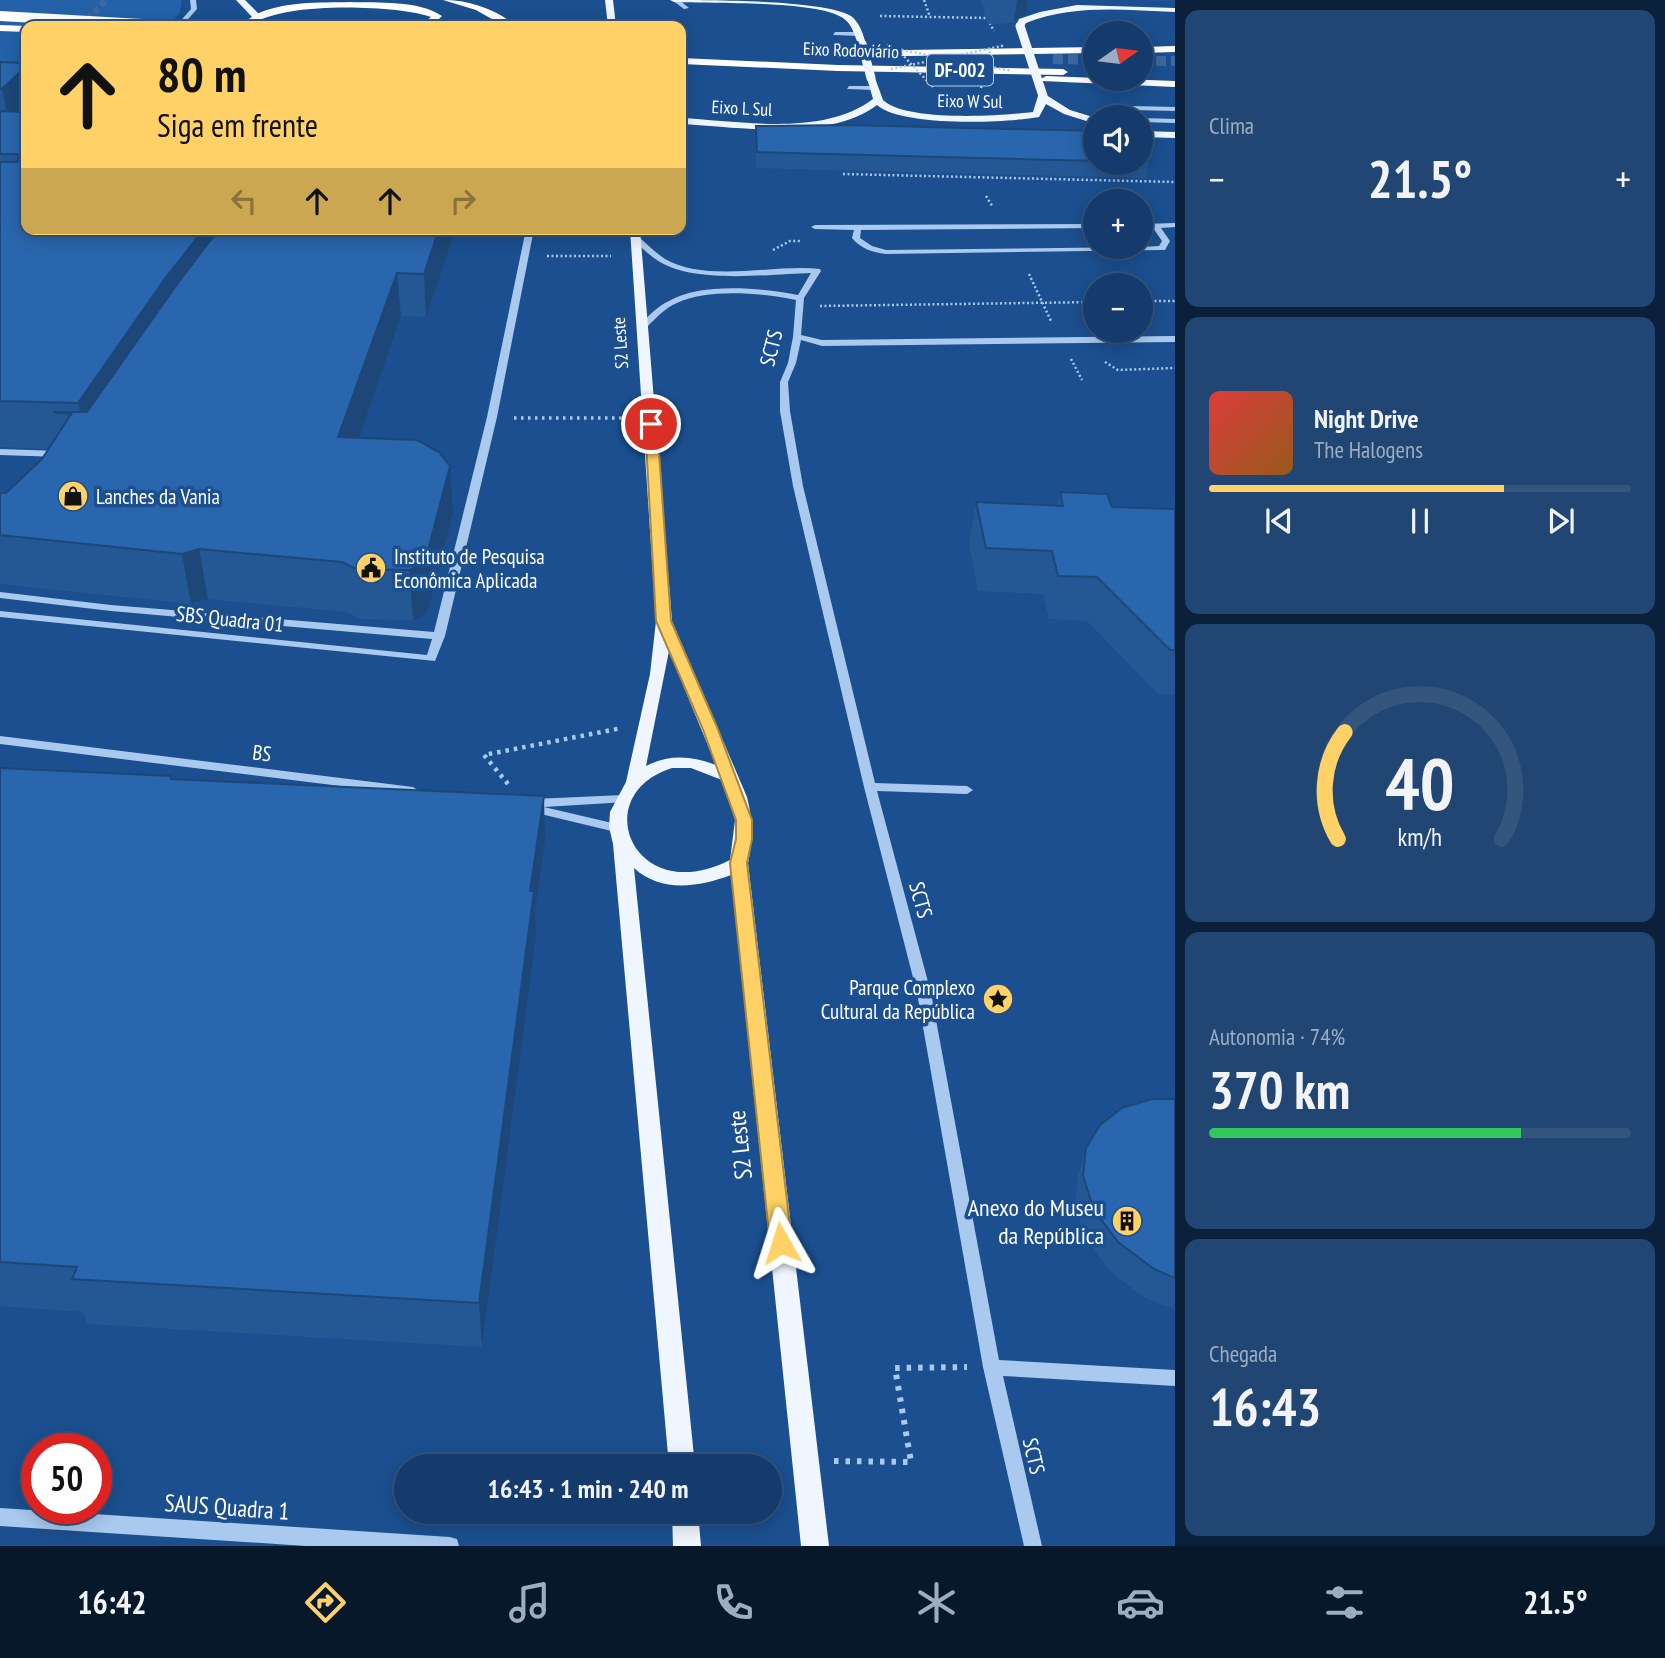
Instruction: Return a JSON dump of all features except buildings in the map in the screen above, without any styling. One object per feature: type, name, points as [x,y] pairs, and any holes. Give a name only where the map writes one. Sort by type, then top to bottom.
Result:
[{"type":"highway","points":[[448,0],[479,8],[502,21]]},
{"type":"highway","points":[[251,21],[256,16],[341,3],[400,3],[419,6],[437,16],[434,21]]},
{"type":"highway","points":[[0,16],[89,21]]},
{"type":"highway","points":[[0,28],[21,29]]},
{"type":"highway","name":"Eixo Rodoviário","points":[[1054,59],[836,54],[1083,50]]},
{"type":"highway","points":[[1153,50],[1175,50]]},
{"type":"highway","name":"Eixo Rodoviário","points":[[686,61],[838,68],[1063,72]]},
{"type":"highway","points":[[838,68],[1175,83]]},
{"type":"main road","points":[[240,0],[256,16]]},
{"type":"main road","points":[[609,0],[611,21]]},
{"type":"main road","points":[[674,0],[810,5],[849,16],[858,25],[877,100],[855,115],[832,122],[800,126]]},
{"type":"main road","points":[[1083,117],[1068,112],[1044,98],[1020,26],[1021,20],[1062,9],[1175,10]]},
{"type":"main road","name":"Eixo W Sul","points":[[877,100],[886,108],[906,114],[998,118],[1036,115],[1044,98]]},
{"type":"main road","name":"Eixo L Sul","points":[[686,120],[695,117],[800,126],[854,127]]},
{"type":"main road","points":[[1153,134],[1175,135]]},
{"type":"main road","name":"S2 Leste","points":[[634,781],[658,674],[664,621],[636,235]]},
{"type":"main road","name":"S2 Leste","points":[[664,621],[710,727],[727,776]]},
{"type":"main road","points":[[621,837],[640,865],[670,879],[689,880],[719,874],[739,863],[744,839],[744,820],[738,797],[727,776],[700,764],[683,762],[657,765],[634,781],[623,799],[619,813],[621,837],[681,1454]]},
{"type":"main road","name":"S2 Leste","points":[[739,863],[815,1546]]},
{"type":"main road","points":[[686,1524],[687,1546]]},
{"type":"street","points":[[183,21],[194,9],[193,0]]},
{"type":"street","points":[[674,0],[685,8]]},
{"type":"street","points":[[835,34],[861,39]]},
{"type":"street","points":[[849,88],[872,83]]},
{"type":"street","points":[[1153,108],[1175,109]]},
{"type":"street","points":[[1153,120],[1175,121]]},
{"type":"street","points":[[1155,225],[1175,225]]},
{"type":"street","points":[[859,228],[856,238],[861,244],[886,252],[1162,248],[1166,241],[1155,225]]},
{"type":"street","points":[[815,228],[1083,226]]},
{"type":"street","name":"SBS Quadra 01","points":[[0,614],[425,660],[432,658],[492,417],[529,235]]},
{"type":"street","name":"SCTS","points":[[636,235],[664,262],[683,268],[712,272],[817,271],[800,298],[797,337],[792,363],[784,382],[785,411],[799,486],[870,787],[923,992],[992,1367],[1033,1546]]},
{"type":"street","points":[[644,325],[670,303],[686,296],[706,293],[785,294],[800,298]]},
{"type":"street","points":[[797,337],[822,343],[1175,339]]},
{"type":"street","points":[[0,452],[66,455]]},
{"type":"street","name":"SBS Quadra 01","points":[[0,595],[111,608],[439,636]]},
{"type":"street","name":"BS","points":[[0,740],[432,794]]},
{"type":"street","points":[[870,787],[967,790]]},
{"type":"street","points":[[621,837],[519,804],[623,799]]},
{"type":"street","points":[[992,1367],[1175,1378]]},
{"type":"street","name":"SAUS Quadra 1","points":[[0,1517],[450,1546]]},
{"type":"path","points":[[924,0],[930,17]]},
{"type":"path","points":[[880,16],[987,19],[1002,46],[947,57],[891,70],[886,44],[897,49],[947,57],[1016,72]]},
{"type":"path","points":[[981,88],[991,48]]},
{"type":"path","points":[[897,49],[933,87]]},
{"type":"path","points":[[843,174],[1175,182]]},
{"type":"path","points":[[539,256],[611,256]]},
{"type":"path","points":[[1029,274],[1052,324]]},
{"type":"path","points":[[1153,301],[1175,301]]},
{"type":"path","points":[[817,316],[818,306],[1083,302]]},
{"type":"path","points":[[1101,359],[1118,370],[1175,368]]},
{"type":"path","points":[[529,418],[623,418]]},
{"type":"path","points":[[508,784],[484,755],[633,726]]},
{"type":"path","points":[[805,1460],[911,1462],[895,1368],[992,1367]]},
{"type":"shaded area","points":[[0,0],[182,2],[179,14],[172,21],[21,21],[21,73],[0,72]]},
{"type":"tunnel","points":[[86,21],[106,0]]},
{"type":"tunnel","points":[[1053,59],[1083,60]]},
{"type":"tunnel","points":[[1153,61],[1175,61]]},
{"type":"place","name":"Lanches da Vania","points":[[73,496]]},
{"type":"place","name":"Instituto de Pesquisa Econômica Aplicada","points":[[371,568]]},
{"type":"place","name":"Parque Complexo Cultural da República","points":[[998,999]]},
{"type":"place","name":"Anexo do Museu da República","points":[[1127,1221]]},
{"type":"route","points":[[651,424],[664,621],[710,727],[727,776],[738,797],[744,820],[744,839],[739,863],[781,1243]]}]
